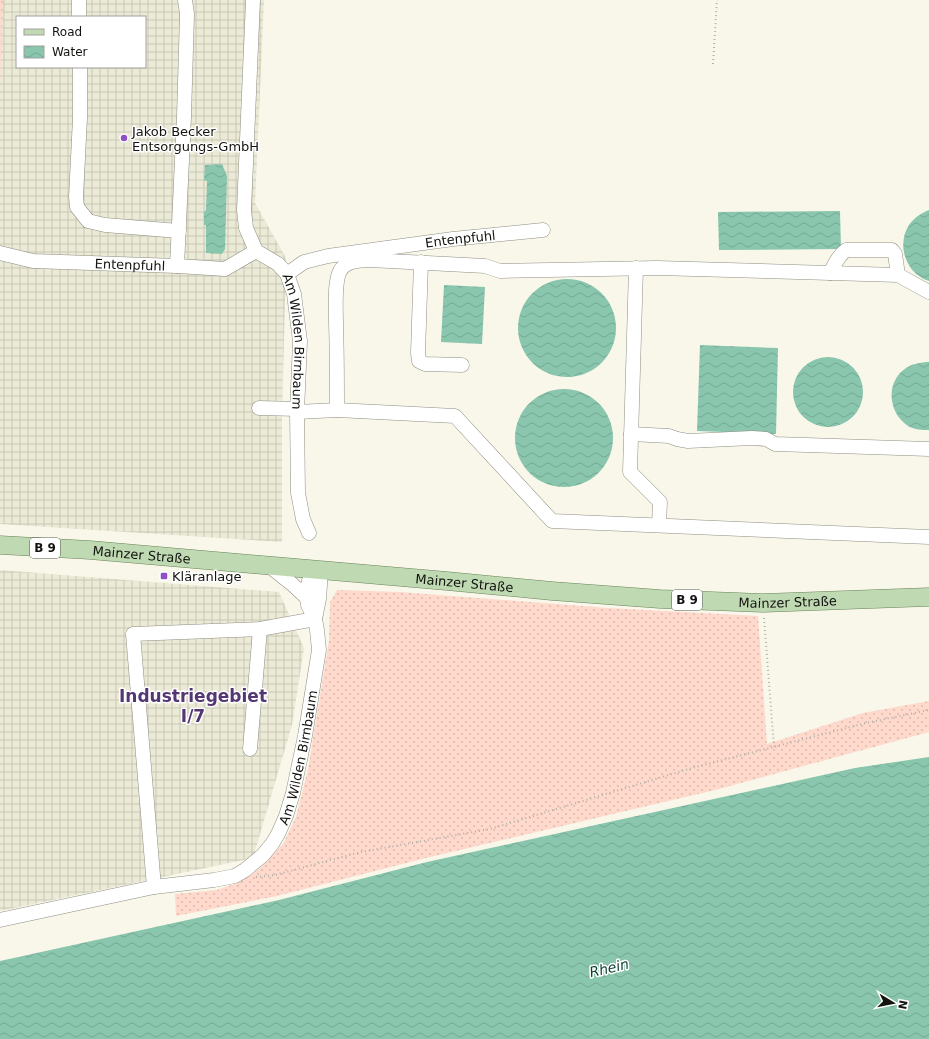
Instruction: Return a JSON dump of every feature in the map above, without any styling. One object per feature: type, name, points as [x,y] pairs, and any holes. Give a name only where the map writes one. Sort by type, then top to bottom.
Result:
[{"type":"main road","name":"Mainzer Straße","points":[[0,545],[90,550],[609,596],[660,599],[763,602],[929,597]]},
{"type":"street","points":[[79,16],[80,0]]},
{"type":"street","points":[[177,266],[184,117],[187,14],[186,0]]},
{"type":"street","points":[[253,0],[244,210],[246,228],[256,251]]},
{"type":"street","points":[[80,68],[80,118],[76,207],[88,221],[97,224],[179,231]]},
{"type":"street","name":"Entenpfuhl","points":[[287,274],[304,262],[328,256],[446,240],[543,230]]},
{"type":"street","points":[[830,273],[841,253],[846,250],[892,250],[895,254],[898,275]]},
{"type":"street","name":"Entenpfuhl","points":[[0,253],[33,261],[226,269],[256,251]]},
{"type":"street","name":"Am Wilden Birnbaum","points":[[256,251],[278,264],[287,274],[294,294],[300,341],[298,493],[303,519],[309,533]]},
{"type":"street","points":[[314,260],[340,272]]},
{"type":"street","points":[[337,410],[337,280],[344,266],[348,263],[356,261],[370,260],[485,266],[500,271],[657,268],[898,275],[929,292]]},
{"type":"street","points":[[421,262],[419,360],[424,364],[462,365]]},
{"type":"street","points":[[636,268],[630,472],[660,502],[659,525]]},
{"type":"street","points":[[259,408],[455,416],[552,520],[929,537]]},
{"type":"street","points":[[631,434],[669,436],[688,441],[752,438],[766,439],[775,444],[929,449]]},
{"type":"street","name":"Am Wilden Birnbaum","points":[[235,876],[263,855],[278,834],[286,816],[305,736],[317,668],[319,646],[318,637],[315,619],[308,605],[307,598],[268,565]]},
{"type":"street","points":[[307,598],[307,586],[319,570]]},
{"type":"street","name":"Am Wilden Birnbaum","points":[[315,619],[319,599],[319,570]]},
{"type":"street","points":[[154,887],[133,634],[260,629],[315,619]]},
{"type":"street","points":[[250,749],[260,629]]},
{"type":"street","points":[[0,920],[154,887],[235,876]]},
{"type":"path","points":[[713,64],[717,0]]},
{"type":"path","points":[[763,602],[774,747]]},
{"type":"path","points":[[235,876],[251,877],[275,875],[361,852],[490,829],[692,768],[866,723],[929,710]]},
{"type":"shaded area","points":[[0,0],[264,0],[255,203],[286,258],[282,417],[282,542],[0,524]]},
{"type":"shaded area","points":[[0,0],[3,0],[0,86]]},
{"type":"shaded area","points":[[0,570],[279,592],[304,648],[292,725],[253,858],[0,911]]},
{"type":"shaded area","points":[[337,590],[400,592],[608,608],[758,616],[767,744],[863,713],[929,701],[929,732],[715,790],[426,858],[277,896],[176,916],[175,894],[217,890],[240,882],[259,869],[283,844],[296,817],[308,769],[329,641],[330,602]]},
{"type":"water","points":[[222,164],[227,176],[225,249],[222,254],[206,253],[206,225],[204,225],[204,212],[206,210],[207,181],[204,180],[205,165]]},
{"type":"water","points":[[929,210],[929,281],[914,272],[909,265],[904,250],[903,241],[905,233],[911,222]]},
{"type":"water","points":[[840,211],[841,249],[719,250],[718,212]]},
{"type":"water","points":[[567,279],[586,283],[602,293],[612,309],[616,328],[612,347],[602,363],[586,373],[567,377],[548,373],[532,363],[522,347],[518,328],[522,309],[532,293],[548,283]]},
{"type":"water","points":[[444,285],[485,287],[482,344],[441,342]]},
{"type":"water","points":[[700,345],[778,348],[776,434],[697,431]]},
{"type":"water","points":[[828,357],[841,360],[853,367],[860,379],[863,392],[860,405],[853,417],[841,424],[828,427],[815,424],[803,417],[796,405],[793,392],[796,379],[803,367],[815,360]]},
{"type":"water","points":[[929,362],[929,430],[921,430],[908,426],[896,413],[893,406],[892,389],[899,374],[906,368],[918,363]]},
{"type":"water","points":[[564,389],[583,393],[599,403],[609,419],[613,438],[609,457],[599,473],[583,483],[564,487],[545,483],[529,473],[519,457],[515,438],[519,419],[529,403],[545,393]]},
{"type":"water","name":"Rhein","points":[[929,757],[929,1039],[0,1039],[0,961],[279,900],[427,862],[855,768]]},
{"type":"place","name":"Jakob Becker Entsorgungs-GmbH","points":[[124,138]]},
{"type":"place","name":"Kläranlage","points":[[164,576]]},
{"type":"district","name":"Industriegebiet I/7","points":[[193,706]]}]
